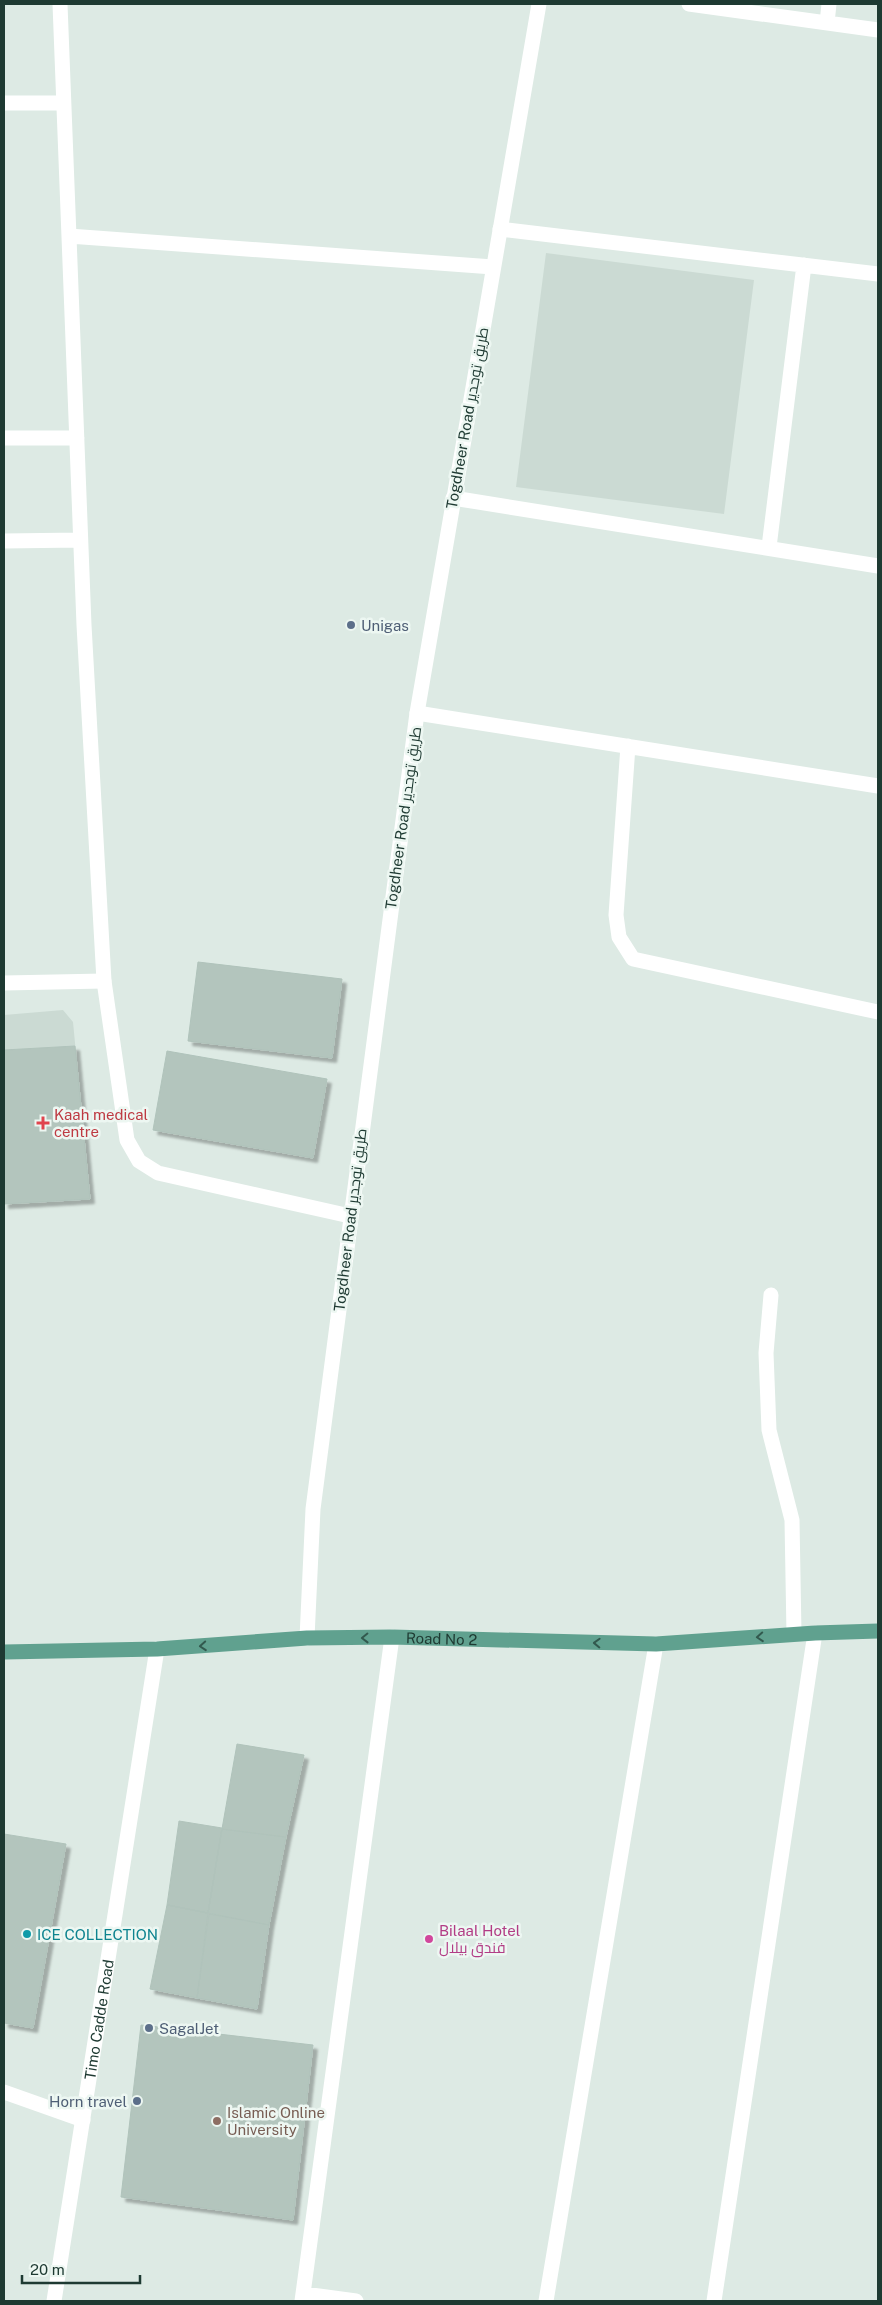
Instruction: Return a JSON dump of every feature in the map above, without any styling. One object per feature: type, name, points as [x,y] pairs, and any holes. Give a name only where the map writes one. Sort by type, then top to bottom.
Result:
[{"type":"main road","name":"Road No 2","points":[[4,1652],[157,1649],[308,1638],[392,1637],[656,1644],[794,1634],[878,1631]]},
{"type":"street","points":[[60,4],[80,540],[104,981],[127,1140],[139,1161],[158,1173],[350,1216]]},
{"type":"street","name":"Togdheer Road طريق توجدير","points":[[308,1638],[313,1510],[417,713],[539,4]]},
{"type":"street","points":[[688,4],[878,30]]},
{"type":"street","points":[[827,23],[829,4]]},
{"type":"street","points":[[4,103],[63,103]]},
{"type":"street","points":[[500,229],[878,274]]},
{"type":"street","points":[[69,236],[493,267]]},
{"type":"street","points":[[769,547],[804,265]]},
{"type":"street","points":[[4,438],[77,438]]},
{"type":"street","points":[[453,498],[769,547],[878,566]]},
{"type":"street","points":[[4,541],[80,540]]},
{"type":"street","points":[[417,713],[878,786]]},
{"type":"street","points":[[628,746],[616,916],[619,937],[633,959],[878,1012]]},
{"type":"street","points":[[4,982],[104,981]]},
{"type":"street","points":[[771,1295],[766,1353],[769,1430],[792,1520],[794,1634]]},
{"type":"street","points":[[714,2301],[815,1633]]},
{"type":"street","points":[[356,2301],[303,2298],[392,1637]]},
{"type":"street","points":[[546,2301],[656,1644]]},
{"type":"street","name":"Timo Cadde Road","points":[[54,2301],[157,1649]]},
{"type":"street","points":[[4,2092],[83,2120]]},
{"type":"shaded area","points":[[546,253],[754,280],[724,514],[516,487]]},
{"type":"shaded area","name":"Kaah medical centre","points":[[63,1010],[73,1022],[90,1199],[4,1204],[4,1015]]},
{"type":"building","points":[[198,962],[342,979],[332,1058],[188,1041]]},
{"type":"building","name":"Kaah medical centre","points":[[75,1046],[90,1199],[4,1204],[4,1050]]},
{"type":"building","points":[[167,1051],[327,1079],[313,1158],[153,1130]]},
{"type":"building","points":[[237,1744],[304,1755],[286,1837],[222,1829]]},
{"type":"building","points":[[179,1821],[222,1828],[208,1913],[167,1905]]},
{"type":"building","points":[[222,1829],[286,1837],[269,1925],[208,1913]]},
{"type":"building","name":"ICE COLLECTION","points":[[4,1834],[66,1844],[33,2028],[4,2023]]},
{"type":"building","points":[[167,1905],[208,1913],[197,1998],[150,1989]]},
{"type":"building","points":[[209,1914],[269,1925],[257,2009],[197,1998]]},
{"type":"building","name":"Islamic Online University","points":[[141,2025],[313,2045],[293,2220],[121,2197]]},
{"type":"place","name":"Unigas","points":[[351,625]]},
{"type":"place","name":"Kaah medical centre","points":[[43,1123]]},
{"type":"place","name":"ICE COLLECTION","points":[[27,1934]]},
{"type":"place","name":"Bilaal Hotel فندق بيلال","points":[[429,1939]]},
{"type":"place","name":"SagalJet","points":[[149,2028]]},
{"type":"place","name":"Horn travel","points":[[137,2101]]},
{"type":"place","name":"Islamic Online University","points":[[217,2121]]}]
